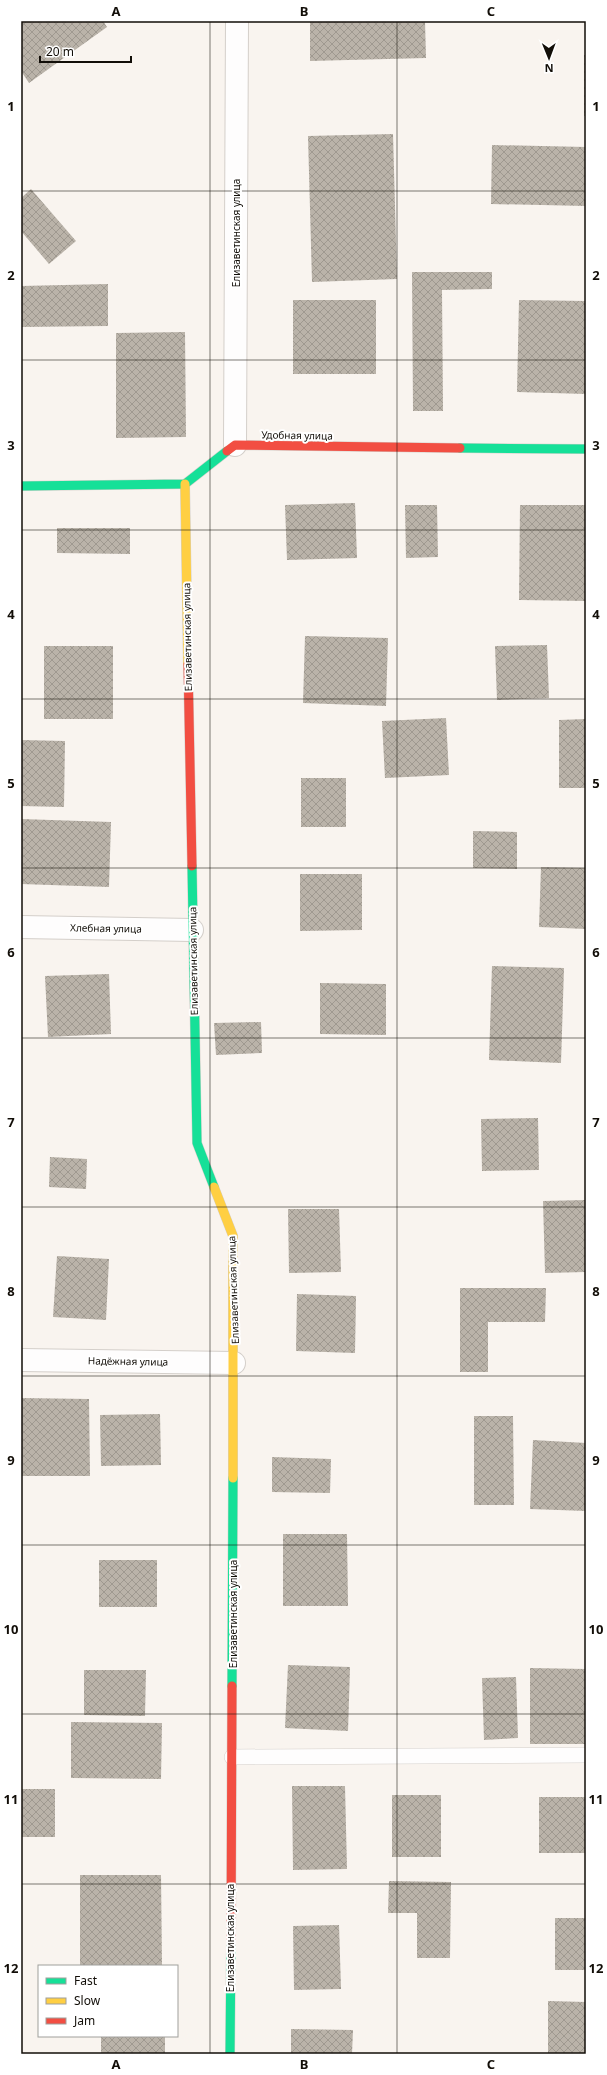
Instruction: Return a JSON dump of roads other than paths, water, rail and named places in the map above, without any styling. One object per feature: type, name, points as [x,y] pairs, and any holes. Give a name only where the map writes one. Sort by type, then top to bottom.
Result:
[{"type":"street","name":"Елизаветинская улица","points":[[236,445],[237,21]]},
{"type":"street","name":"Удобная улица","points":[[236,445],[586,449]]},
{"type":"street","points":[[21,486],[184,484],[236,445]]},
{"type":"street","name":"Елизаветинская улица","points":[[184,484],[197,1143],[233,1236],[234,1363],[230,2054]]},
{"type":"street","name":"Хлебная улица","points":[[21,926],[192,930]]},
{"type":"street","name":"Надёжная улица","points":[[21,1360],[234,1363]]},
{"type":"lane","points":[[232,1757],[586,1755]]}]
